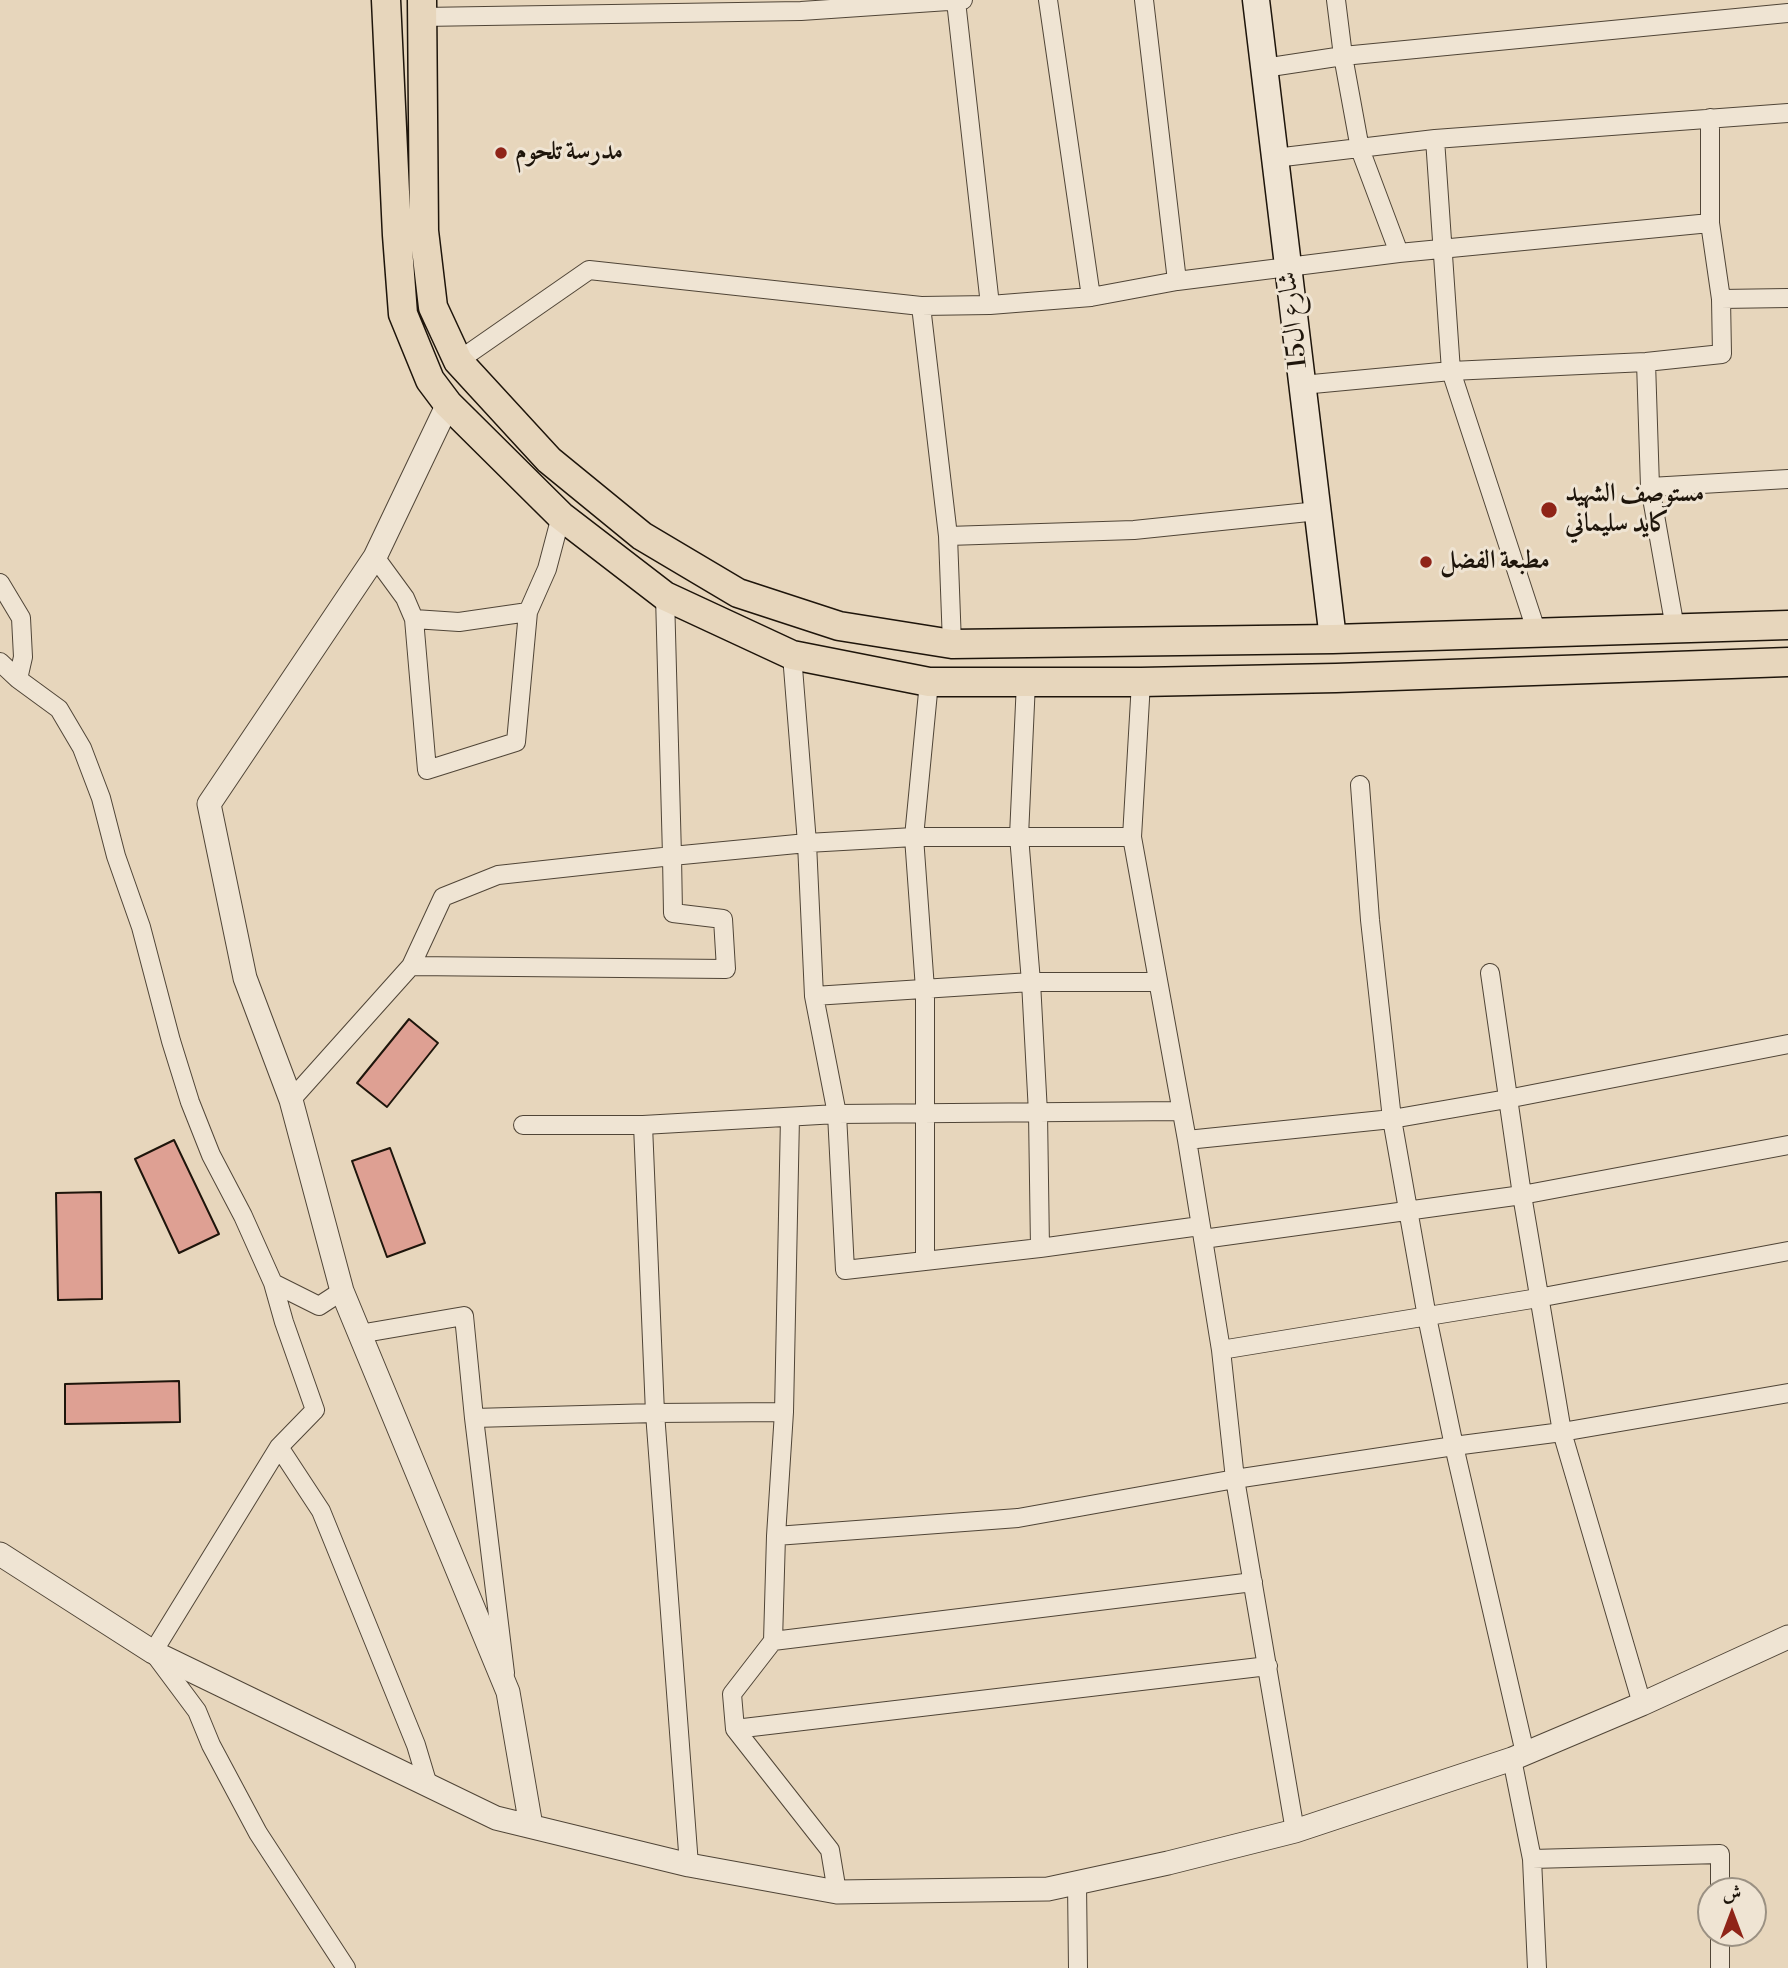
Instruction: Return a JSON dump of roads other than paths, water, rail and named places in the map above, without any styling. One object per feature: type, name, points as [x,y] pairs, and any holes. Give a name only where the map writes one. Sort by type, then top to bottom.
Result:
[{"type":"main road","points":[[386,0],[403,314],[429,380],[447,404],[561,516],[665,596],[792,655],[929,682],[1336,678],[1788,662]]},
{"type":"main road","name":"شارع ال15","points":[[1256,0],[1333,639]]},
{"type":"main road","points":[[422,8],[424,231],[433,307],[458,361],[549,460],[642,536],[738,593],[839,626],[952,644],[1333,639],[1788,625]]},
{"type":"street","points":[[422,8],[801,5],[963,0]]},
{"type":"street","points":[[1048,0],[1091,297]]},
{"type":"street","points":[[1144,0],[1177,281]]},
{"type":"street","points":[[1336,0],[1360,149],[1399,253]]},
{"type":"street","points":[[956,1],[990,305]]},
{"type":"street","points":[[1264,68],[1343,56],[1788,13]]},
{"type":"street","points":[[1275,158],[1435,139],[1788,113]]},
{"type":"street","points":[[1302,385],[1451,372],[1646,362],[1722,354],[1721,299],[1710,223],[1710,117]]},
{"type":"street","points":[[1435,139],[1451,372],[1537,633]]},
{"type":"street","points":[[458,361],[589,270],[921,306],[990,305],[1091,297],[1177,281],[1399,253],[1710,223]]},
{"type":"street","points":[[1721,299],[1788,298]]},
{"type":"street","points":[[921,306],[948,536],[952,644]]},
{"type":"street","points":[[1646,362],[1650,487],[1675,628]]},
{"type":"street","points":[[447,404],[375,557],[209,804],[245,978],[291,1100],[342,1291],[508,1692]]},
{"type":"street","points":[[1650,487],[1788,479]]},
{"type":"street","points":[[948,536],[1134,530],[1318,511]]},
{"type":"street","points":[[375,557],[405,598],[414,619],[427,771],[516,742],[528,612],[547,569],[561,516]]},
{"type":"street","points":[[0,583],[21,618],[23,657],[18,679]]},
{"type":"street","points":[[411,965],[726,969],[723,919],[673,913],[665,596]]},
{"type":"street","points":[[414,619],[460,622],[528,612]]},
{"type":"street","points":[[792,655],[807,843],[814,996],[837,1114],[845,1270],[1409,1212],[1522,1195],[1788,1145]]},
{"type":"street","points":[[0,662],[59,709],[82,748],[101,798],[116,856],[141,928],[190,1102],[211,1155],[243,1216],[273,1283],[315,1410],[279,1447],[153,1652]]},
{"type":"street","points":[[925,1261],[925,989],[914,837],[929,682]]},
{"type":"street","points":[[1026,682],[1019,836],[1038,1112],[1040,1248]]},
{"type":"street","points":[[1141,682],[1132,837],[1187,1140],[1221,1350],[1236,1479],[1295,1831]]},
{"type":"street","points":[[1360,785],[1370,920],[1392,1119],[1427,1317],[1519,1756],[1532,1859],[1537,1968]]},
{"type":"street","points":[[291,1100],[411,965],[443,897],[498,875],[807,843],[914,837],[1132,837]]},
{"type":"street","points":[[1490,973],[1538,1298],[1562,1432],[1642,1704]]},
{"type":"street","points":[[814,996],[1031,982],[1158,982]]},
{"type":"street","points":[[1187,1140],[1392,1119],[1788,1044]]},
{"type":"street","points":[[523,1125],[643,1125],[837,1114],[1181,1111]]},
{"type":"street","points":[[790,1117],[784,1412],[773,1641],[732,1694],[735,1729],[830,1850],[837,1892]]},
{"type":"street","points":[[643,1125],[655,1413],[689,1865]]},
{"type":"street","points":[[1221,1350],[1538,1298],[1788,1251]]},
{"type":"street","points":[[273,1283],[319,1306],[342,1291]]},
{"type":"street","points":[[359,1334],[464,1316],[508,1692],[531,1826]]},
{"type":"street","points":[[776,1536],[1018,1517],[1236,1479],[1562,1432],[1788,1393]]},
{"type":"street","points":[[474,1418],[784,1412]]},
{"type":"street","points":[[279,1447],[321,1511],[416,1745],[428,1785]]},
{"type":"street","points":[[0,1554],[153,1652],[496,1818],[689,1865],[837,1892],[1048,1889],[1168,1863],[1295,1831],[1519,1756],[1642,1704],[1788,1637]]},
{"type":"street","points":[[773,1641],[1253,1582]]},
{"type":"street","points":[[153,1652],[197,1711],[211,1745],[258,1833],[346,1968]]},
{"type":"street","points":[[735,1729],[1268,1666]]},
{"type":"street","points":[[1532,1859],[1720,1854],[1720,1877]]},
{"type":"street","points":[[1077,1883],[1078,1968]]},
{"type":"street","points":[[1720,1947],[1720,1968]]},
{"type":"place","name":"مدرسة تلحوم","points":[[501,153]]},
{"type":"place","name":"مستوصف الشهيد كايد سليماني","points":[[1549,510]]},
{"type":"place","name":"مطبعة الفضل","points":[[1426,562]]}]
